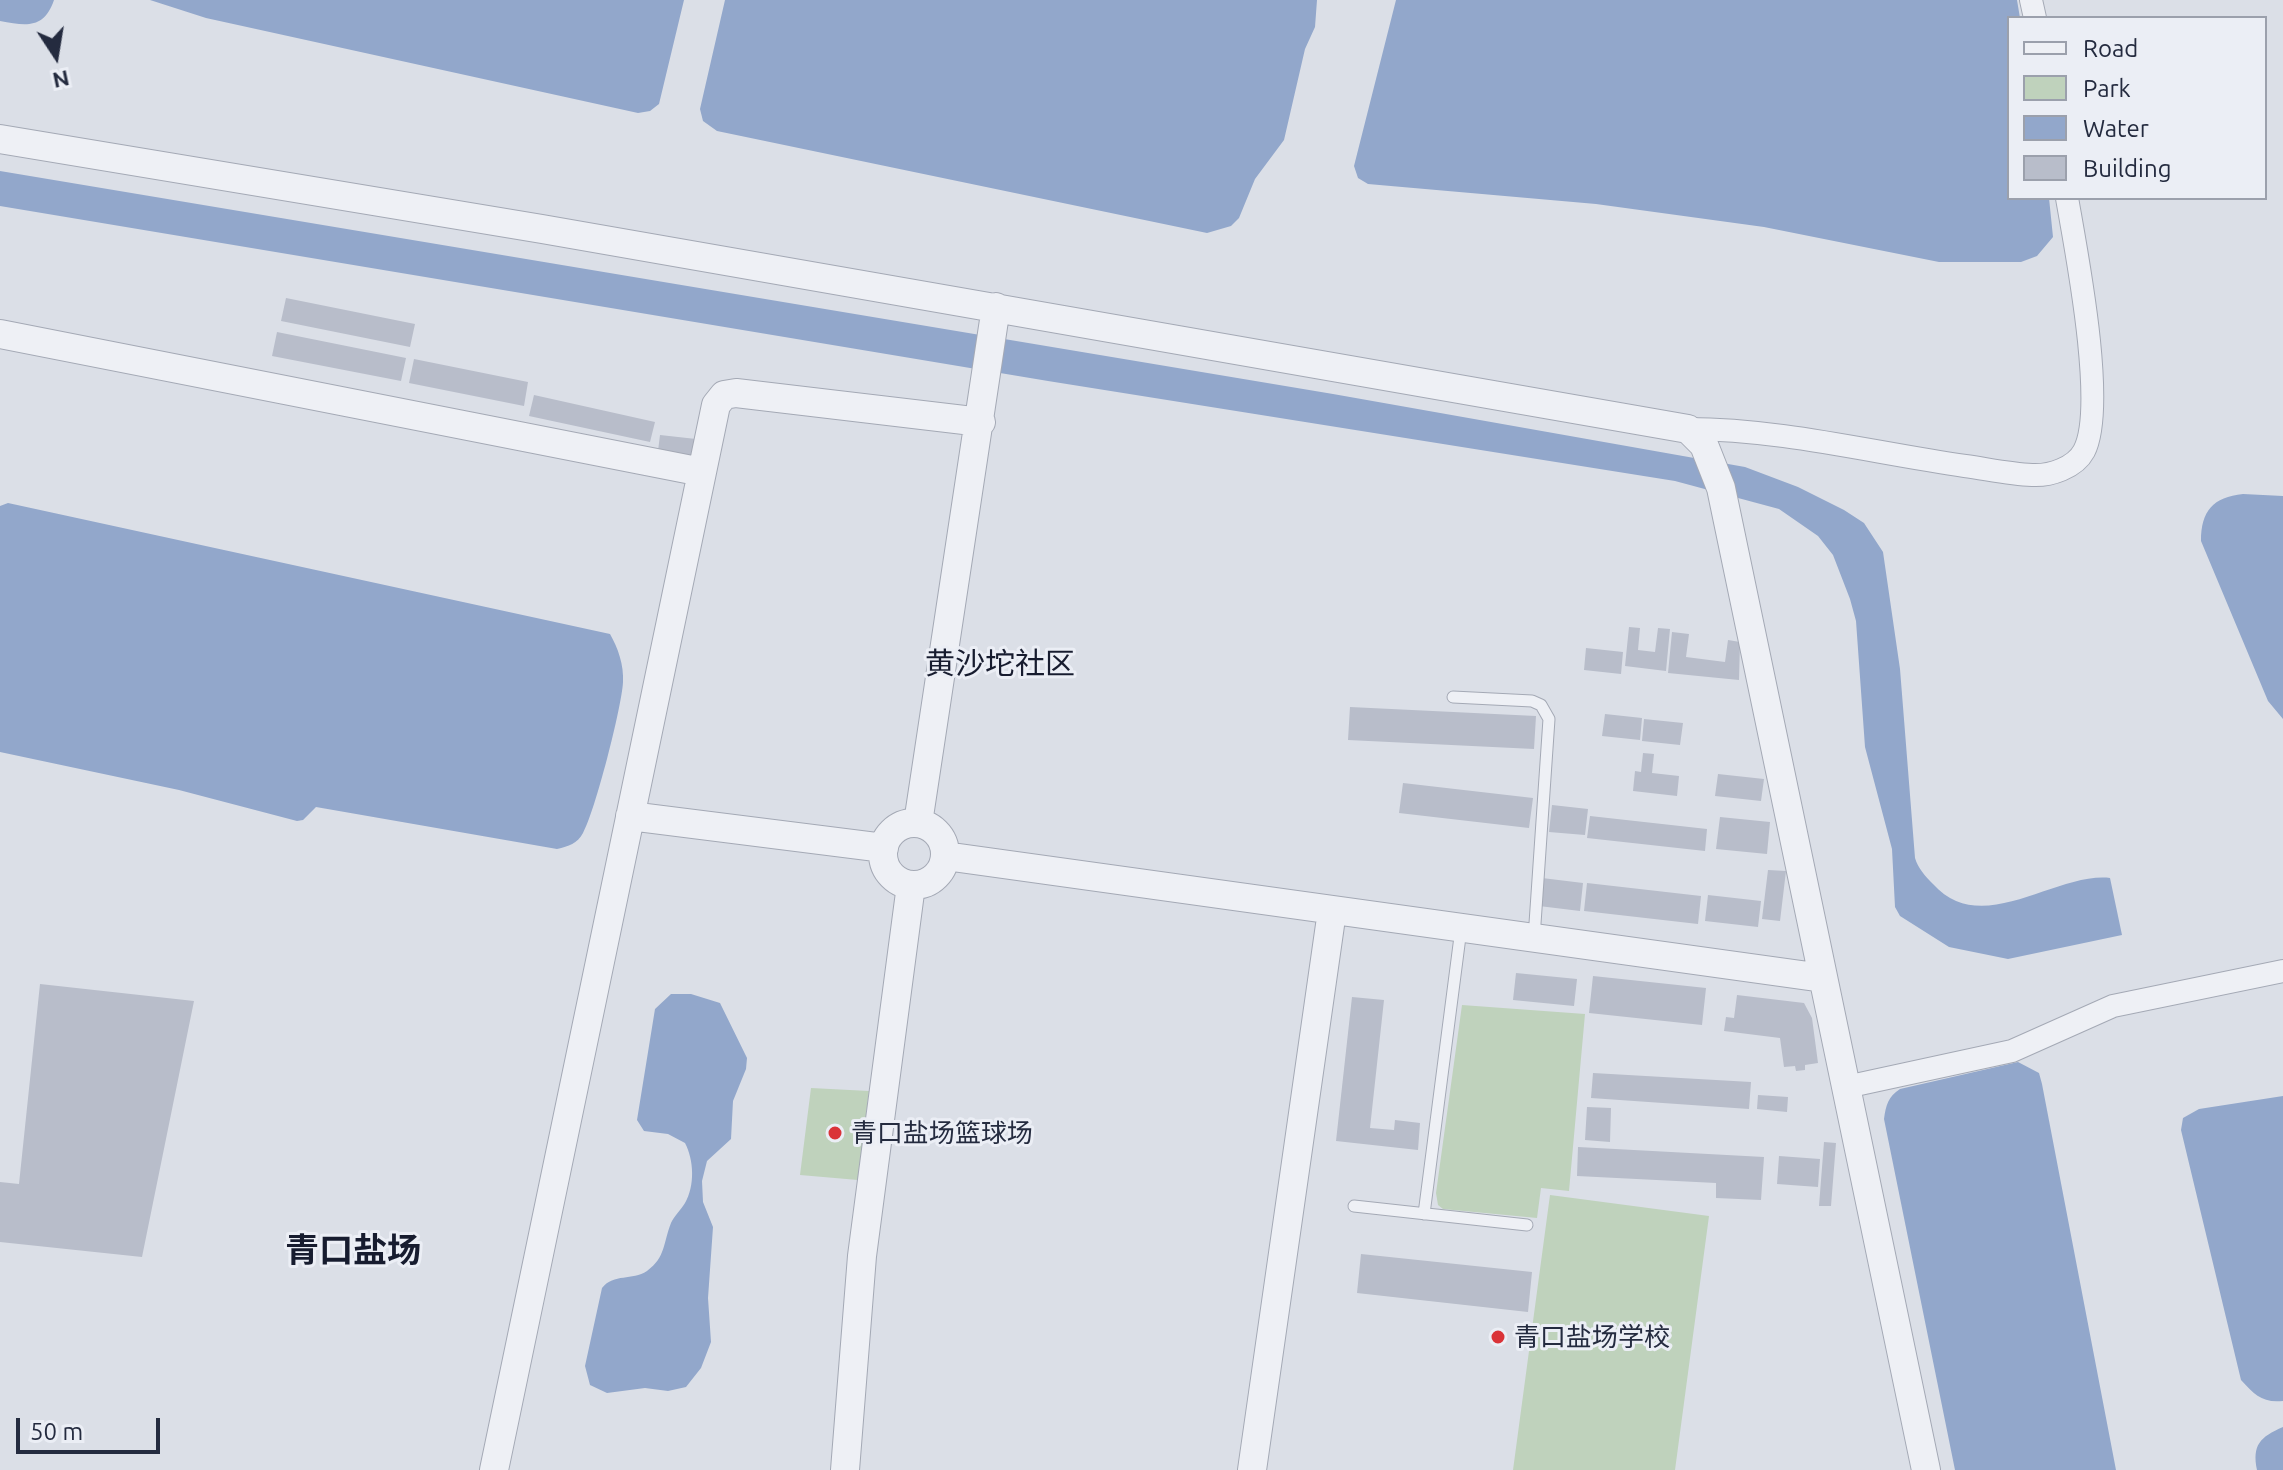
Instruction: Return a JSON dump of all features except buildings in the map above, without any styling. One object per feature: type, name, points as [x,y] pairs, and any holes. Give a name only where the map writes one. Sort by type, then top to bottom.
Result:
[{"type":"street","points":[[0,139],[996,307],[1688,429],[1749,430],[1853,450],[2033,475],[2073,464],[2086,448],[2093,421],[2067,200]]},
{"type":"street","points":[[918,823],[996,307]]},
{"type":"street","points":[[0,334],[702,472]]},
{"type":"street","points":[[494,1470],[716,405],[724,395],[736,393],[981,422]]},
{"type":"street","points":[[1688,429],[1709,454],[1721,488],[1926,1470]]},
{"type":"street","points":[[630,816],[884,848]]},
{"type":"street","points":[[918,823],[941,838],[945,856],[934,877],[911,885],[889,872],[884,848],[892,832],[918,823]]},
{"type":"street","points":[[945,856],[1823,978]]},
{"type":"street","points":[[845,1470],[862,1256],[911,885]]},
{"type":"street","points":[[1252,1470],[1332,911]]},
{"type":"street","points":[[1846,1087],[2012,1051],[2113,1006],[2283,971]]},
{"type":"lane","points":[[1453,697],[1532,701],[1541,705],[1549,719],[1534,939]]},
{"type":"lane","points":[[1424,1214],[1461,929]]},
{"type":"lane","points":[[1354,1206],[1527,1225]]},
{"type":"green space","points":[[1462,1005],[1585,1014],[1569,1191],[1541,1188],[1537,1218],[1443,1209],[1438,1205],[1436,1193]]},
{"type":"green space","name":"青口盐场篮球场","points":[[811,1088],[869,1091],[858,1180],[800,1175]]},
{"type":"green space","points":[[1550,1195],[1709,1216],[1675,1470],[1513,1470]]},
{"type":"water","points":[[0,0],[54,0],[40,21],[18,24],[0,21]]},
{"type":"water","points":[[150,0],[684,0],[659,104],[650,111],[638,113],[206,18]]},
{"type":"water","points":[[725,0],[1317,0],[1315,27],[1305,49],[1284,140],[1255,179],[1239,218],[1231,226],[1207,233],[717,131],[703,121],[700,109]]},
{"type":"water","points":[[1396,0],[2017,0],[2020,16],[2007,16],[2007,200],[2049,200],[2053,237],[2037,256],[2021,262],[1939,262],[1764,227],[1596,204],[1368,184],[1358,178],[1354,166]]},
{"type":"water","points":[[0,171],[1333,394],[1745,467],[1798,487],[1844,510],[1864,523],[1883,552],[1900,669],[1915,858],[1925,875],[1952,899],[1974,905],[1996,905],[2066,884],[2110,878],[2122,935],[2008,959],[1949,947],[1900,916],[1895,907],[1892,849],[1865,747],[1856,621],[1850,599],[1833,555],[1818,536],[1779,509],[1675,481],[1048,381],[0,206]]},
{"type":"water","points":[[2243,494],[2283,496],[2283,719],[2268,701],[2201,541],[2203,521],[2211,507],[2224,498]]},
{"type":"water","points":[[8,503],[610,634],[621,663],[621,695],[601,782],[583,833],[572,844],[557,849],[316,807],[303,820],[297,821],[179,790],[0,752],[0,506]]},
{"type":"water","points":[[671,994],[691,994],[720,1003],[747,1058],[746,1069],[733,1101],[731,1139],[707,1161],[702,1181],[703,1202],[713,1227],[708,1298],[711,1342],[701,1368],[686,1387],[668,1391],[645,1388],[607,1393],[590,1385],[585,1366],[602,1288],[612,1280],[641,1274],[653,1266],[663,1249],[671,1223],[688,1196],[692,1181],[685,1143],[668,1134],[644,1131],[637,1120],[655,1009]]},
{"type":"water","points":[[2018,1062],[2039,1073],[2042,1084],[2116,1470],[1955,1470],[1884,1119],[1888,1102],[1900,1089]]},
{"type":"water","points":[[2283,1096],[2283,1401],[2270,1401],[2259,1397],[2241,1380],[2181,1130],[2183,1118],[2199,1109]]},
{"type":"water","points":[[2283,1427],[2283,1470],[2257,1470],[2257,1448],[2263,1438]]},
{"type":"place","name":"青口盐场篮球场","points":[[835,1133]]},
{"type":"place","name":"青口盐场学校","points":[[1498,1337]]},
{"type":"district","name":"黄沙坨社区","points":[[1000,664]]},
{"type":"district","name":"青口盐场","points":[[353,1251]]}]
